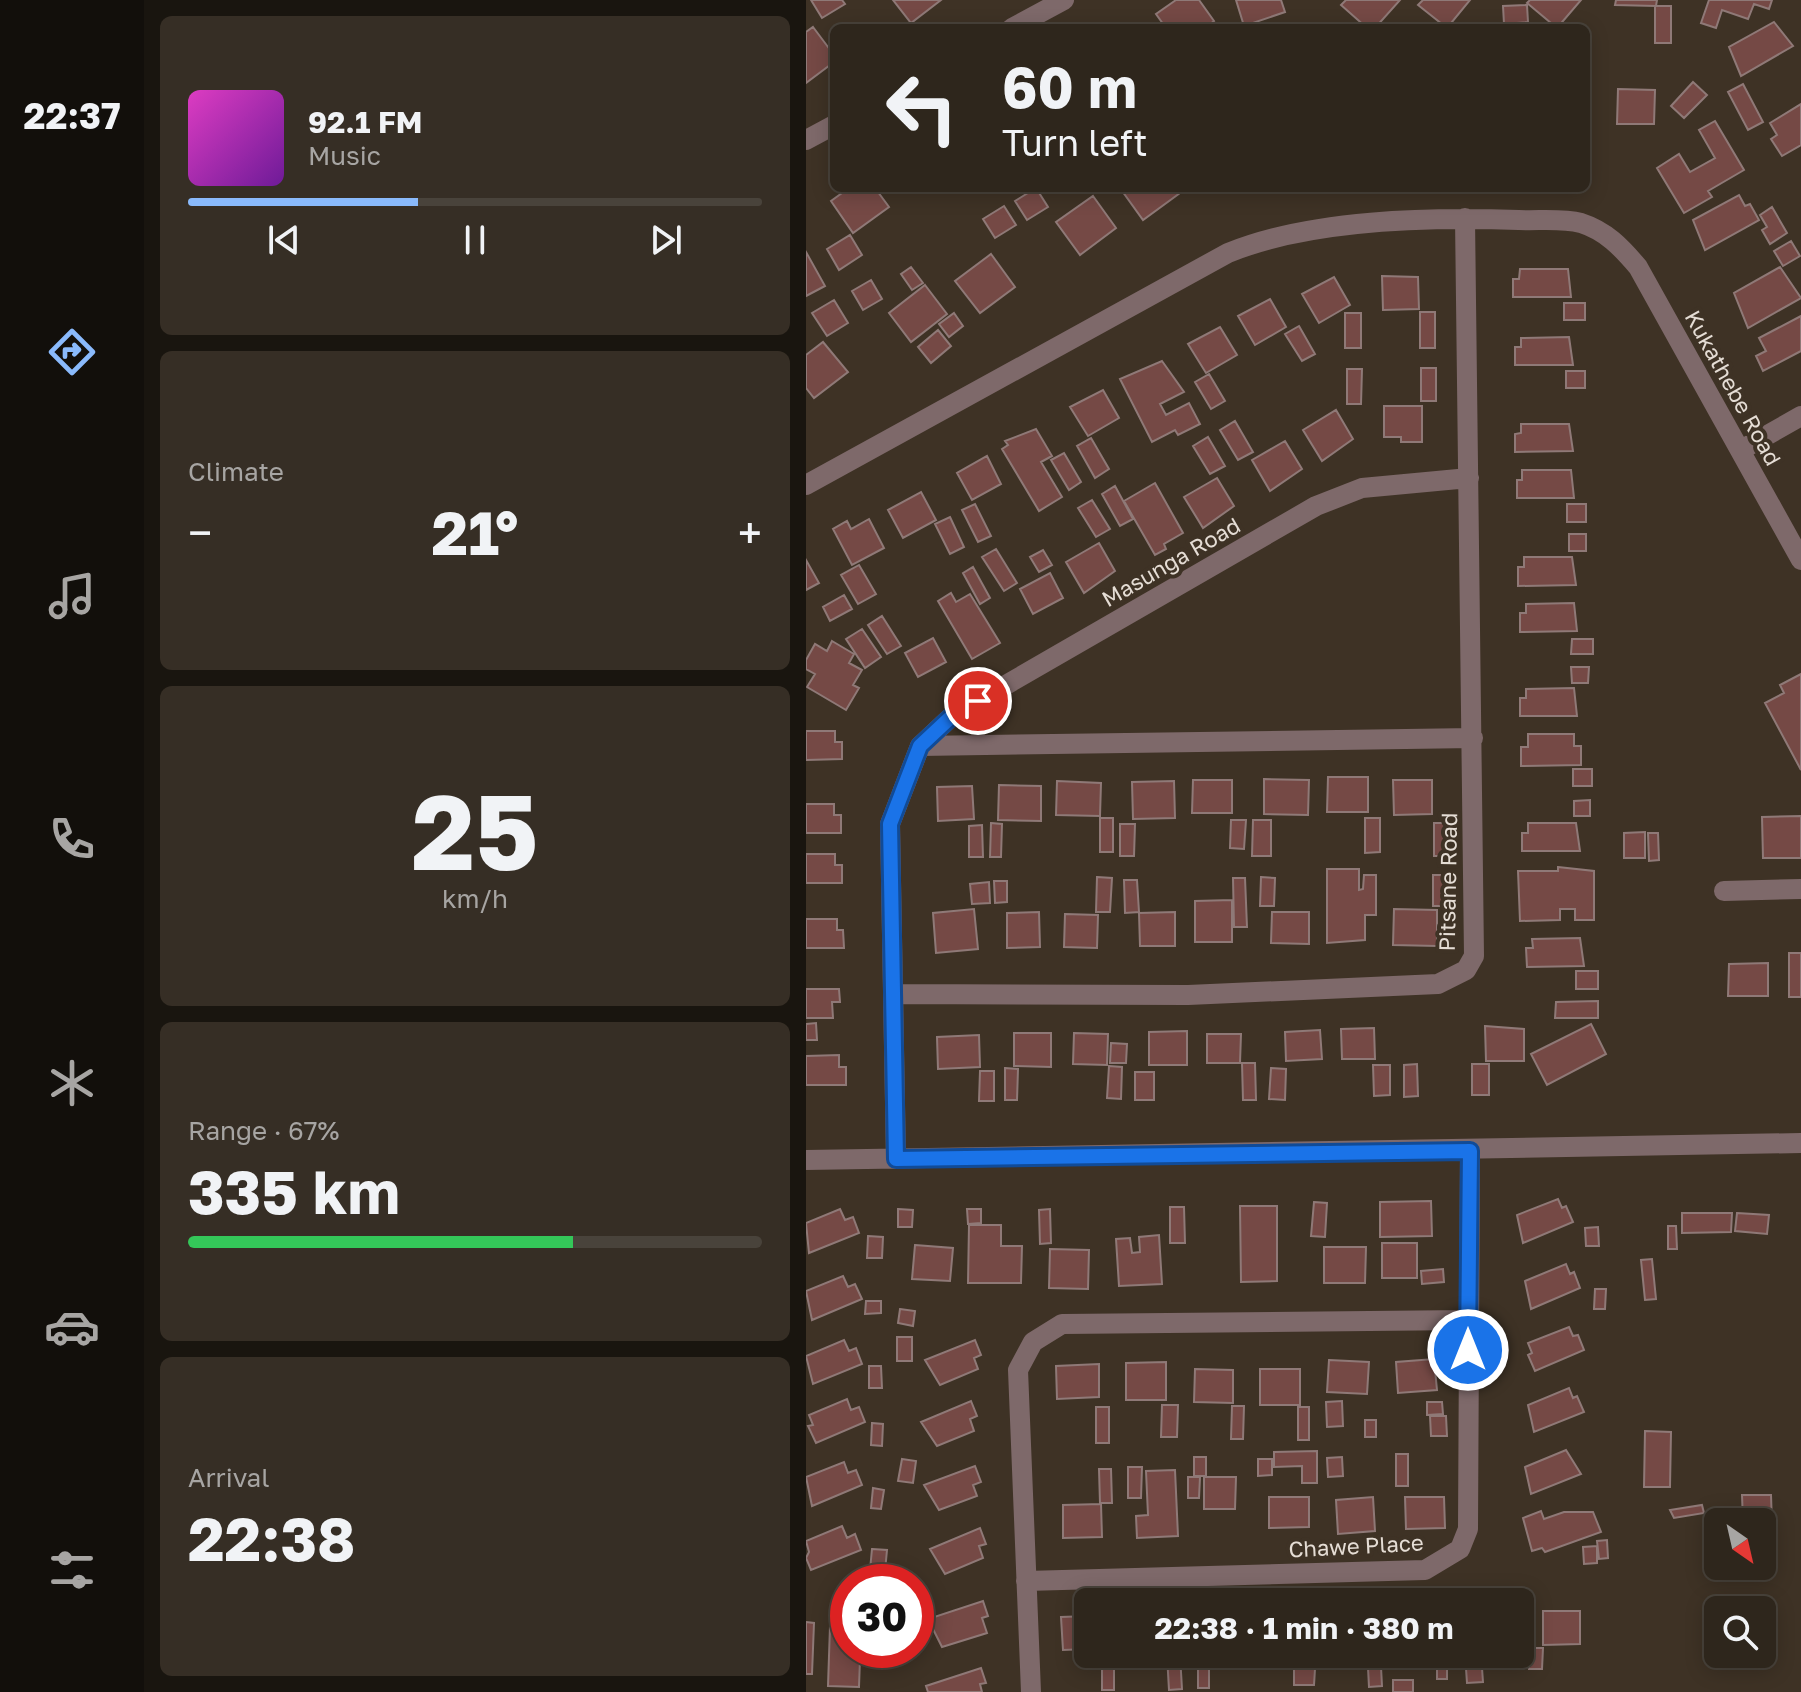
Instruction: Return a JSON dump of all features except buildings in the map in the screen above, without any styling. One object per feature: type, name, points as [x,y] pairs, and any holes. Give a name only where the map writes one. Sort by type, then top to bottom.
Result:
[{"type":"street","points":[[1019,24],[1064,0]]},
{"type":"street","points":[[806,140],[830,127]]},
{"type":"street","points":[[806,485],[1228,253],[1267,237],[1302,231],[1465,218]]},
{"type":"street","name":"Kukathebe Road","points":[[1465,218],[1577,222],[1599,230],[1618,244],[1638,267],[1801,560]]},
{"type":"street","name":"Pitsane Road","points":[[895,994],[1188,995],[1438,984],[1452,980],[1466,970],[1474,956],[1465,218]]},
{"type":"street","points":[[1741,450],[1801,416]]},
{"type":"street","name":"Masunga Road","points":[[920,746],[952,716],[1328,500],[1362,488],[1469,478]]},
{"type":"street","points":[[896,1159],[890,824],[920,746],[1473,738]]},
{"type":"street","points":[[1724,891],[1801,889]]},
{"type":"street","points":[[806,1160],[1801,1143]]},
{"type":"street","name":"Chawe Place","points":[[1026,1581],[1425,1570],[1460,1549],[1468,1529],[1470,1151]]},
{"type":"street","points":[[1031,1692],[1018,1370],[1033,1342],[1062,1324],[1468,1320]]},
{"type":"route","points":[[978,701],[935,729],[920,746],[897,798],[890,824],[896,1159],[1470,1151],[1468,1350]]}]
